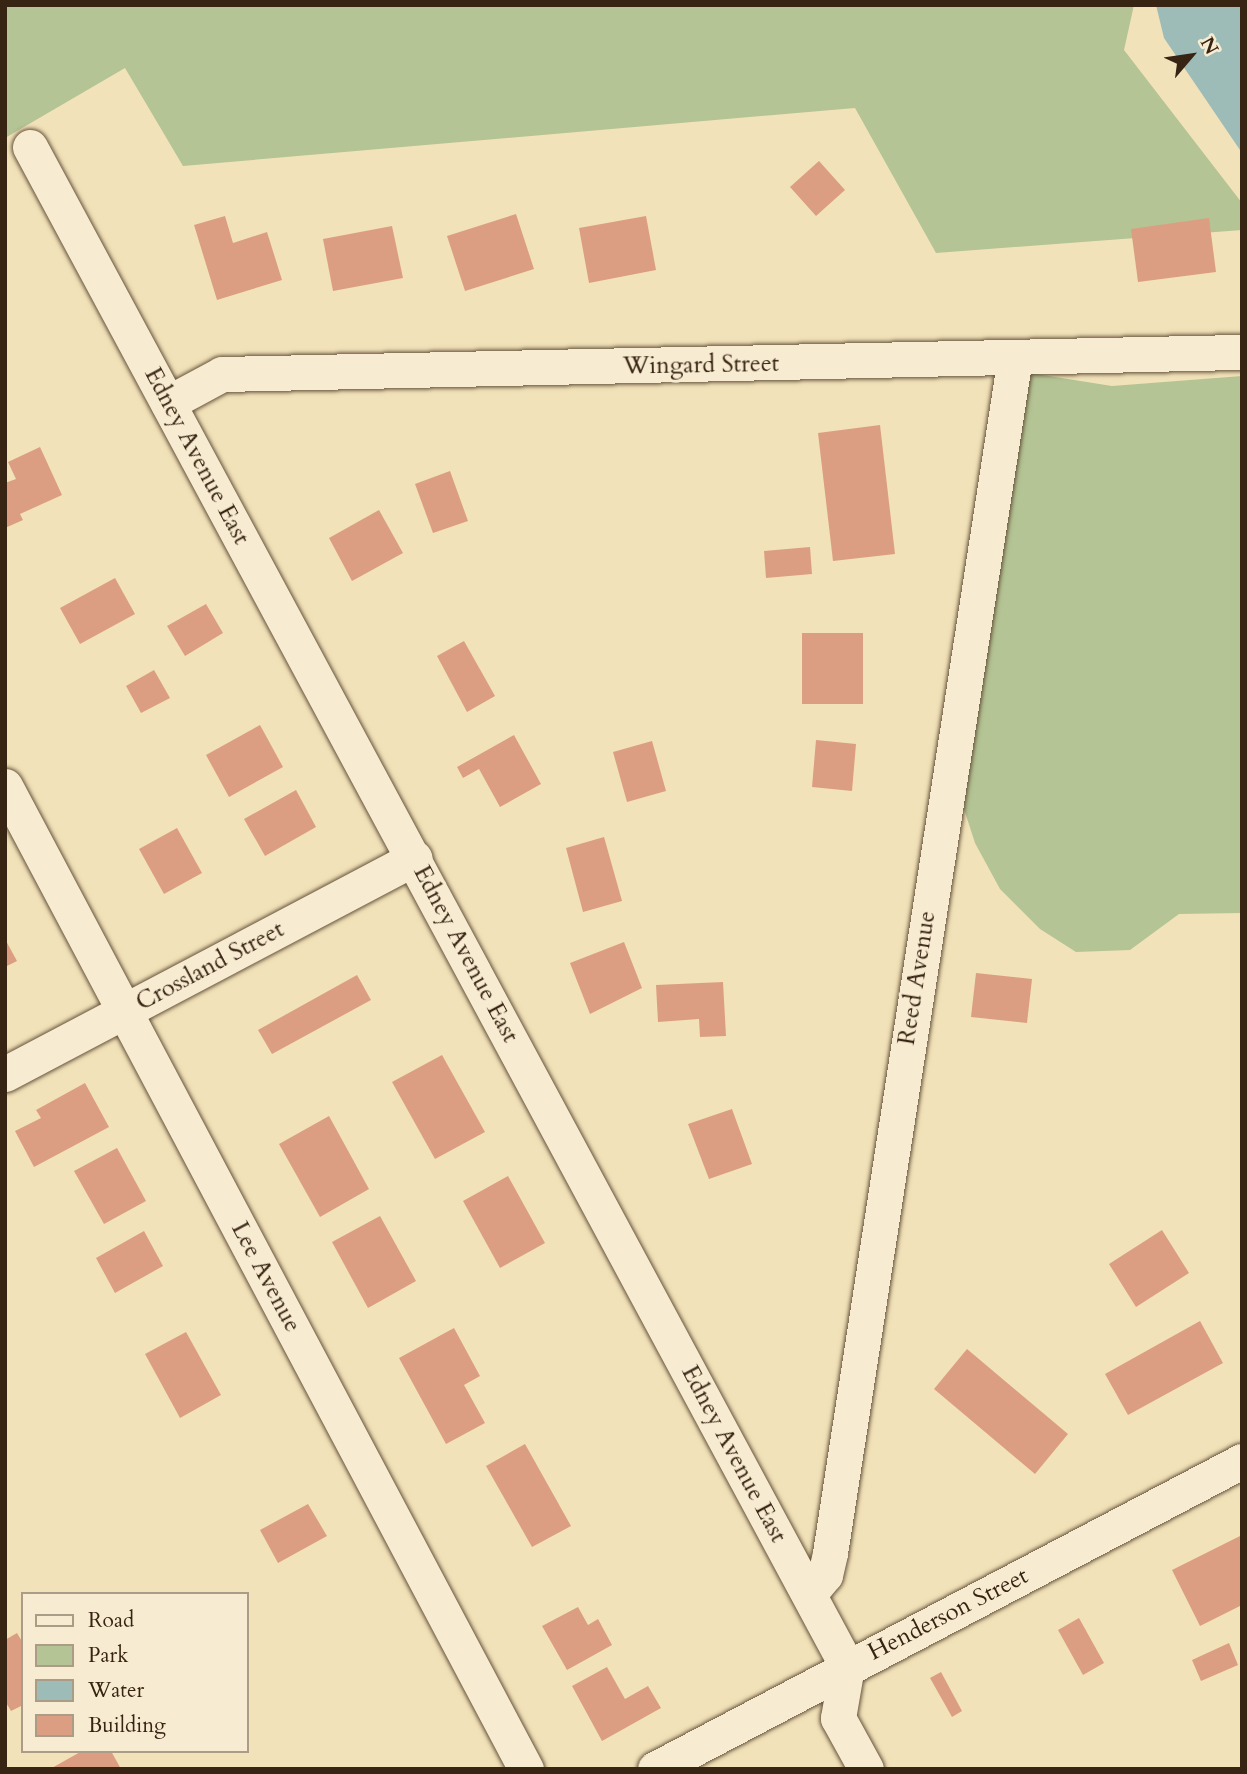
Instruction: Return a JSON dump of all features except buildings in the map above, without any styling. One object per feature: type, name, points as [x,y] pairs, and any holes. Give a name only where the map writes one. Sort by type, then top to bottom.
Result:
[{"type":"street","name":"Edney Avenue East","points":[[30,147],[415,858],[846,1666]]},
{"type":"street","name":"Wingard Street","points":[[168,402],[222,374],[1242,352]]},
{"type":"street","name":"Reed Avenue","points":[[809,1594],[825,1575],[832,1539],[1015,357]]},
{"type":"street","name":"Lee Avenue","points":[[5,786],[526,1769]]},
{"type":"street","name":"Crossland Street","points":[[5,1074],[415,858]]},
{"type":"street","name":"Henderson Street","points":[[655,1769],[846,1666],[1242,1461]]},
{"type":"street","points":[[846,1666],[838,1718],[866,1769]]},
{"type":"green space","points":[[5,5],[1134,5],[1124,50],[1242,203],[1242,230],[936,253],[855,108],[183,166],[125,68],[5,138]]},
{"type":"green space","points":[[1030,373],[1112,386],[1242,376],[1242,913],[1179,914],[1130,950],[1076,952],[1040,929],[1000,889],[975,843],[962,803]]},
{"type":"water","points":[[1156,5],[1242,5],[1242,153],[1164,38]]}]
